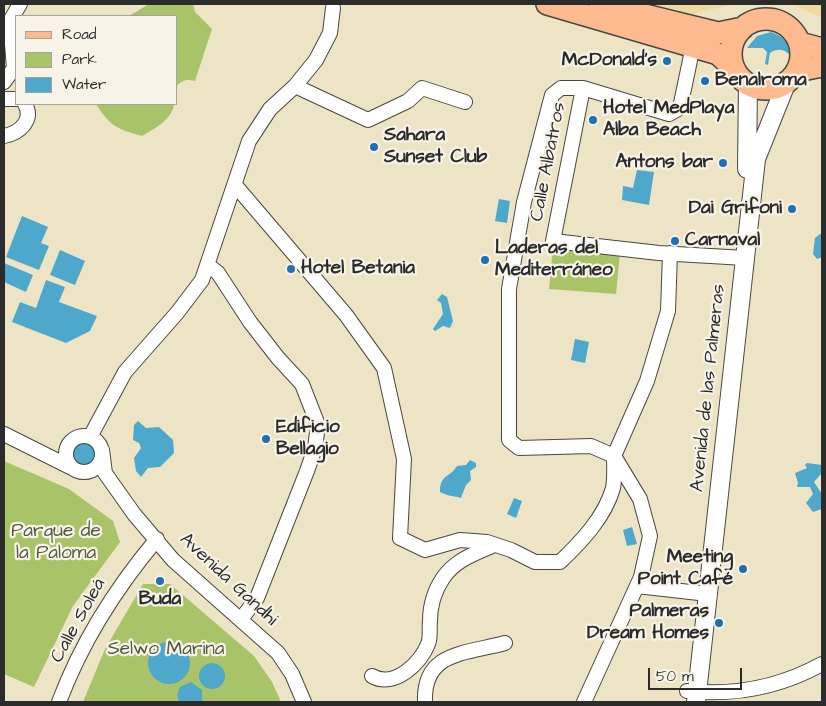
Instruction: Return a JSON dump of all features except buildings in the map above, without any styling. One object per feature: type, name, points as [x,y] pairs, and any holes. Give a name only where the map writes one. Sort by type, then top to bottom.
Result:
[{"type":"main road","points":[[547,4],[718,54],[741,77],[768,90],[822,66]]},
{"type":"main road","points":[[600,4],[705,31],[718,33],[743,28]]},
{"type":"main road","points":[[741,77],[731,58],[736,36],[743,28],[753,22],[764,19],[775,20],[790,29],[800,43],[801,62],[792,78]]},
{"type":"main road","points":[[800,43],[822,49]]},
{"type":"street","points":[[4,82],[14,68],[10,21],[20,4]]},
{"type":"street","points":[[90,437],[125,372],[177,313],[202,280],[249,141],[270,109],[295,86],[316,60],[330,33],[333,5]]},
{"type":"street","name":"Calle Albatros","points":[[693,46],[680,108],[669,114],[583,88],[552,241],[664,253],[741,258]]},
{"type":"street","name":"Avenida de las Palmeras","points":[[692,697],[741,258],[748,161],[741,77]]},
{"type":"street","name":"Avenida de las Palmeras","points":[[692,697],[699,593],[741,258],[756,159],[792,78]]},
{"type":"street","points":[[295,86],[368,120],[408,101],[422,88],[465,102]]},
{"type":"street","points":[[583,88],[562,88],[552,95],[524,202],[509,289],[509,440],[519,448],[591,446],[614,456],[640,499],[650,536],[641,577],[584,702]]},
{"type":"street","points":[[4,136],[18,132],[27,121],[29,111],[26,105]]},
{"type":"street","points":[[235,185],[346,315],[384,368],[404,459],[400,538],[424,550],[460,540],[494,544],[535,562],[560,562],[583,539],[606,506],[613,487],[614,456],[647,381],[668,311],[664,253]]},
{"type":"street","points":[[208,265],[218,274],[250,322],[278,358],[302,384],[318,426],[315,448],[307,471],[257,598],[242,618]]},
{"type":"street","points":[[4,434],[36,451],[70,467],[86,473],[97,468],[101,462],[102,450],[96,440],[84,436],[72,440],[66,451],[67,462],[70,467]]},
{"type":"street","name":"Avenida Gandhi","points":[[102,450],[105,473],[117,492],[173,560],[242,618],[278,653],[292,674],[304,702]]},
{"type":"street","points":[[36,451],[66,451]]},
{"type":"street","name":"Avenida Gandhi","points":[[86,473],[117,492]]},
{"type":"street","name":"Calle Soleá","points":[[59,702],[74,663],[111,597],[157,539]]},
{"type":"street","points":[[372,676],[377,679],[389,680],[412,666],[429,642],[431,607],[444,577],[464,558],[494,544]]},
{"type":"street","points":[[637,586],[699,593]]},
{"type":"street","points":[[425,702],[424,693],[430,671],[445,658],[505,643]]},
{"type":"street","points":[[692,697],[739,692],[783,682],[822,664]]},
{"type":"green space","points":[[149,4],[193,4],[195,12],[212,29],[195,81],[185,80],[178,84],[178,15],[131,15]]},
{"type":"green space","points":[[97,105],[174,105],[173,110],[166,119],[142,136],[115,126]]},
{"type":"green space","points":[[553,247],[620,253],[616,294],[549,289]]},
{"type":"green space","name":"Parque de la Paloma","points":[[4,461],[69,489],[113,521],[120,542],[73,606],[34,687],[4,674]]},
{"type":"green space","name":"Selwo Marina","points":[[143,584],[170,584],[254,656],[272,682],[281,702],[83,702],[105,649]]},
{"type":"sand","points":[[652,4],[734,4],[692,14]]},
{"type":"sand","points":[[792,4],[822,4],[822,18]]},
{"type":"water","points":[[771,32],[785,40],[790,55],[785,51],[775,50],[770,53],[768,65],[765,64],[767,52],[763,48],[747,48],[757,36]]},
{"type":"water","points":[[637,170],[654,172],[649,205],[622,200],[623,186],[633,188]]},
{"type":"water","points":[[499,199],[510,201],[507,223],[495,221]]},
{"type":"water","points":[[22,216],[48,227],[41,243],[49,246],[39,270],[6,257]]},
{"type":"water","points":[[822,234],[822,257],[817,259],[813,254],[815,238]]},
{"type":"water","points":[[60,250],[85,261],[75,285],[50,275]]},
{"type":"water","points":[[4,263],[33,275],[26,292],[4,282]]},
{"type":"water","points":[[46,280],[65,287],[59,302],[97,316],[90,331],[66,343],[12,322],[20,302],[36,308]]},
{"type":"water","points":[[442,294],[447,297],[453,321],[450,328],[443,326],[435,331],[433,329],[443,314],[441,303],[437,300]]},
{"type":"water","points":[[575,339],[589,342],[585,363],[571,360]]},
{"type":"water","points":[[138,421],[146,428],[159,427],[173,440],[174,453],[160,467],[148,468],[141,477],[136,471],[134,458],[141,448],[139,443],[133,440],[134,425]]},
{"type":"water","points":[[84,438],[90,439],[98,447],[98,459],[90,467],[84,468],[78,467],[70,459],[69,453],[70,447],[78,439]]},
{"type":"water","points":[[470,460],[476,463],[476,467],[470,471],[471,480],[466,485],[461,498],[440,492],[440,486],[444,479],[457,466],[466,465]]},
{"type":"water","points":[[807,463],[822,465],[821,474],[814,482],[822,494],[822,509],[813,512],[806,503],[813,494],[810,487],[797,487],[798,483],[795,473],[807,468],[805,465]]},
{"type":"water","points":[[514,498],[522,501],[516,518],[507,514]]},
{"type":"water","points":[[632,527],[637,544],[627,546],[623,530]]},
{"type":"water","points":[[173,642],[181,645],[187,651],[190,663],[187,675],[181,681],[165,684],[157,681],[151,675],[148,659],[151,651],[157,645]]},
{"type":"water","points":[[212,663],[221,667],[225,676],[221,685],[212,689],[203,685],[199,676],[203,667]]},
{"type":"water","points":[[191,682],[202,690],[202,702],[179,702],[177,695],[180,687]]},
{"type":"place","name":"McDonald's","points":[[667,61]]},
{"type":"place","name":"Benalroma","points":[[705,81]]},
{"type":"place","name":"Hotel MedPlaya Alba Beach","points":[[593,120]]},
{"type":"place","name":"Sahara Sunset Club","points":[[374,147]]},
{"type":"place","name":"Antons bar","points":[[723,163]]},
{"type":"place","name":"Dai Grifoni","points":[[792,209]]},
{"type":"place","name":"Carnaval","points":[[675,241]]},
{"type":"place","name":"Laderas del Mediterráneo","points":[[485,260]]},
{"type":"place","name":"Hotel Betania","points":[[291,269]]},
{"type":"place","name":"Edificio Bellagio","points":[[266,439]]},
{"type":"place","name":"Meeting Point Café","points":[[743,569]]},
{"type":"place","name":"Buda","points":[[160,581]]},
{"type":"place","name":"Palmeras Dream Homes","points":[[719,623]]}]
